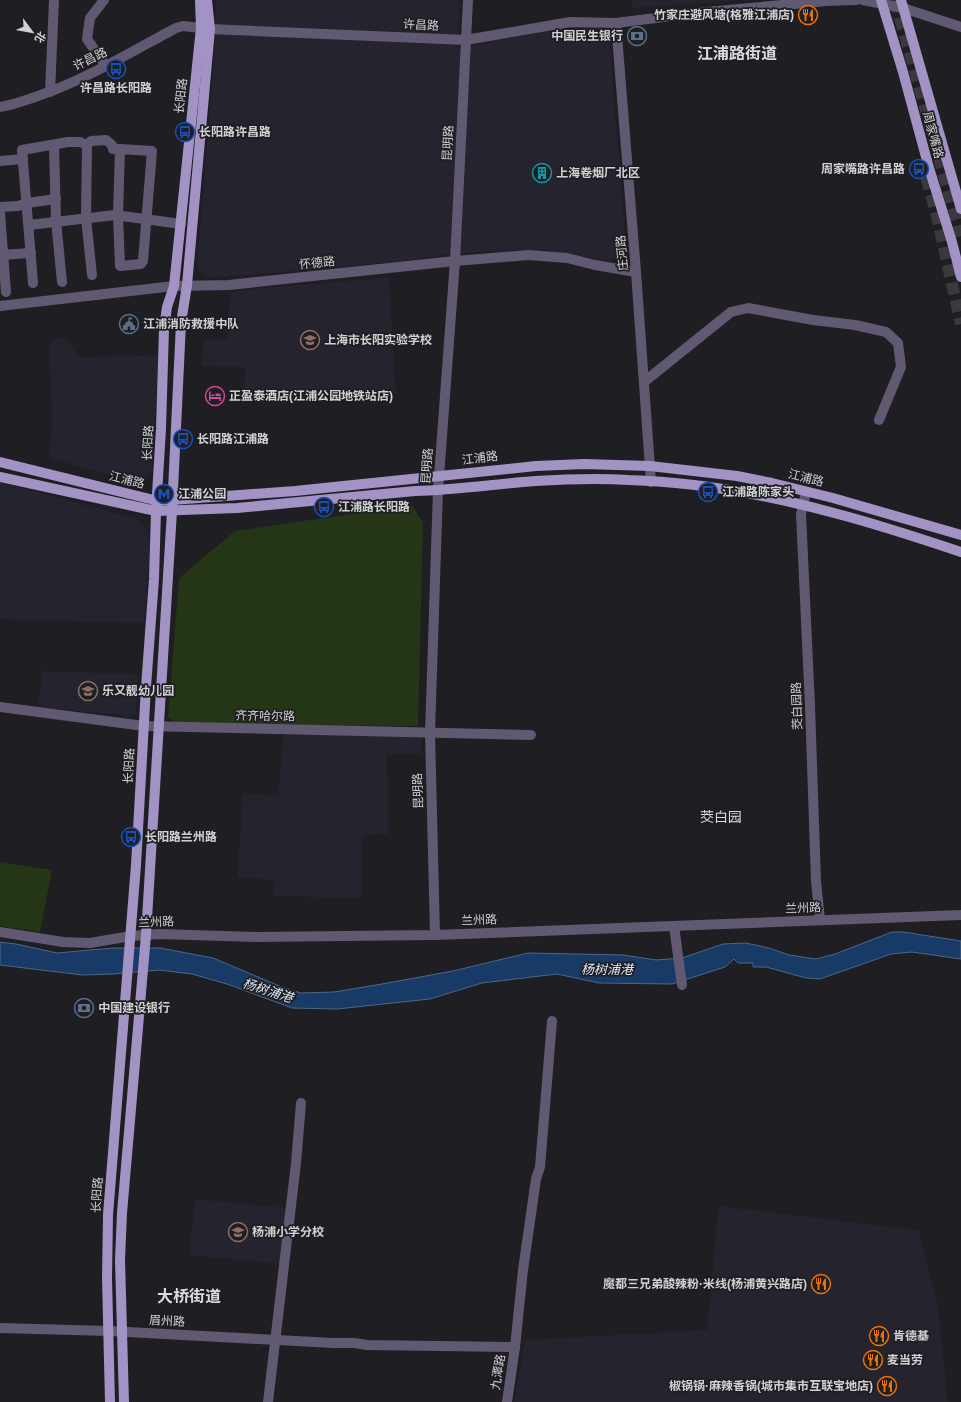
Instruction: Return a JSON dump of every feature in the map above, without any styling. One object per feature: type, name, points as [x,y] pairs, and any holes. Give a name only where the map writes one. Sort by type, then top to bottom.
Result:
[{"type":"main road","name":"长阳路","points":[[110,1402],[107,1278],[108,1215],[131,936],[154,579],[156,511],[158,501],[162,429],[164,329],[167,307],[174,286],[205,28],[200,0]]},
{"type":"main road","name":"长阳路","points":[[122,1332],[120,1260],[122,1213],[146,935],[160,727],[181,323],[187,285],[207,0]]},
{"type":"main road","name":"周家嘴路","points":[[881,1],[903,72],[961,277]]},
{"type":"main road","name":"周家嘴路","points":[[902,4],[961,209]]},
{"type":"main road","name":"江浦路","points":[[0,462],[158,501],[295,491],[536,466],[584,464],[650,466],[737,476],[772,483],[897,516],[961,535]]},
{"type":"main road","name":"江浦路","points":[[0,476],[156,511],[172,512],[237,508],[415,491],[555,480],[587,479],[651,482],[727,490],[802,504],[836,513],[961,552]]},
{"type":"main road","points":[[122,1332],[124,1402]]},
{"type":"street","points":[[50,92],[54,0]]},
{"type":"street","points":[[104,0],[90,18],[87,39],[106,66]]},
{"type":"street","name":"昆明路","points":[[435,935],[430,732],[438,490],[455,261],[468,0]]},
{"type":"street","name":"许昌路","points":[[0,107],[9,106],[50,92],[106,66],[176,28],[183,26],[466,40],[570,22],[616,23],[695,13],[816,1],[856,0]]},
{"type":"street","points":[[863,0],[902,4],[961,27]]},
{"type":"street","name":"庄河路","points":[[616,23],[651,482]]},
{"type":"street","points":[[87,145],[92,141],[106,140],[112,144],[113,149],[120,149],[152,151],[143,261],[141,264],[120,266],[118,215],[120,149]]},
{"type":"street","points":[[34,283],[22,150],[68,142],[80,142],[87,145]]},
{"type":"street","points":[[54,145],[56,221],[62,282]]},
{"type":"street","points":[[87,145],[86,218],[92,275]]},
{"type":"street","points":[[0,161],[23,159]]},
{"type":"street","points":[[0,207],[18,206],[27,202],[56,199]]},
{"type":"street","points":[[0,213],[6,292]]},
{"type":"street","points":[[29,225],[118,215],[181,224]]},
{"type":"street","points":[[2,255],[31,253]]},
{"type":"street","name":"怀德路","points":[[0,306],[174,286],[229,285],[455,261],[528,255],[567,258],[595,266],[636,272]]},
{"type":"street","points":[[644,382],[731,312],[748,308],[813,320],[855,325],[886,332],[898,343],[901,368],[879,420]]},
{"type":"street","name":"茭白园路","points":[[806,492],[802,504],[801,514],[816,873],[820,920]]},
{"type":"street","name":"齐齐哈尔路","points":[[0,707],[160,727],[531,735]]},
{"type":"street","name":"兰州路","points":[[0,932],[78,943],[159,934],[257,937],[435,935],[961,915]]},
{"type":"street","points":[[674,926],[682,985]]},
{"type":"street","name":"九潭路","points":[[507,1402],[515,1347],[523,1270],[536,1179],[540,1167],[552,1021]]},
{"type":"street","points":[[268,1402],[302,1103]]},
{"type":"street","name":"眉州路","points":[[0,1328],[109,1331],[354,1343],[367,1345],[515,1347]]},
{"type":"shaded area","points":[[216,0],[460,0],[457,48],[485,44],[552,28],[579,26],[599,28],[605,31],[609,35],[626,247],[622,254],[616,260],[607,261],[545,250],[493,251],[441,255],[405,261],[221,277],[208,277],[201,273],[197,266],[214,59]]},
{"type":"shaded area","points":[[631,0],[735,0],[735,1],[632,8]]},
{"type":"shaded area","name":"上海市长阳实验学校","points":[[389,277],[396,394],[271,402],[271,394],[244,391],[245,367],[201,366],[203,339],[227,340],[230,291]]},
{"type":"shaded area","points":[[61,338],[69,340],[76,354],[82,357],[159,355],[152,469],[149,475],[140,482],[136,483],[49,458],[52,417],[49,351],[50,345],[55,339]]},
{"type":"shaded area","points":[[0,482],[134,517],[141,522],[148,532],[150,546],[144,623],[0,619]]},
{"type":"shaded area","name":"乐又靓幼儿园","points":[[42,671],[138,674],[136,713],[130,716],[38,707]]},
{"type":"shaded area","points":[[283,735],[421,735],[421,754],[387,755],[389,834],[362,836],[361,898],[273,896],[274,880],[237,877],[243,793],[278,796]]},
{"type":"shaded area","name":"杨浦小学分校","points":[[195,1199],[287,1208],[281,1264],[189,1255]]},
{"type":"shaded area","points":[[718,1206],[918,1230],[938,1305],[948,1402],[514,1402],[525,1340],[707,1330]]},
{"type":"green space","name":"江浦公园","points":[[412,505],[423,523],[418,726],[179,724],[168,718],[179,578],[235,531]]},
{"type":"green space","points":[[0,862],[52,870],[40,932],[0,926]]},
{"type":"water","name":"杨树浦港","points":[[892,932],[903,932],[961,941],[961,959],[912,952],[891,954],[820,979],[806,978],[766,967],[753,967],[753,963],[738,963],[734,959],[725,967],[672,984],[599,983],[557,974],[482,983],[430,999],[337,1009],[292,1008],[227,984],[192,974],[159,970],[83,975],[0,965],[0,942],[57,953],[113,948],[160,948],[213,958],[284,988],[301,993],[334,992],[453,971],[528,953],[623,955],[656,960],[682,958],[723,944],[746,943],[769,948],[789,955],[816,959],[835,954]]},
{"type":"tunnel","points":[[895,0],[961,236]]},
{"type":"tunnel","points":[[922,160],[938,221],[961,324]]},
{"type":"place","name":"竹家庄避风塘(格雅江浦店)","points":[[808,15]]},
{"type":"place","name":"中国民生银行","points":[[637,36]]},
{"type":"place","name":"许昌路长阳路","points":[[116,69]]},
{"type":"place","name":"长阳路许昌路","points":[[185,132]]},
{"type":"place","name":"周家嘴路许昌路","points":[[919,169]]},
{"type":"place","name":"上海卷烟厂北区","points":[[542,173]]},
{"type":"place","name":"江浦消防救援中队","points":[[129,324]]},
{"type":"place","name":"上海市长阳实验学校","points":[[310,340]]},
{"type":"place","name":"正盈泰酒店(江浦公园地铁站店)","points":[[215,396]]},
{"type":"place","name":"长阳路江浦路","points":[[183,439]]},
{"type":"place","name":"江浦路陈家头","points":[[708,492]]},
{"type":"place","name":"江浦公园","points":[[164,494]]},
{"type":"place","name":"江浦路长阳路","points":[[324,507]]},
{"type":"place","name":"乐又靓幼儿园","points":[[88,691]]},
{"type":"place","name":"长阳路兰州路","points":[[131,837]]},
{"type":"place","name":"中国建设银行","points":[[84,1008]]},
{"type":"place","name":"杨浦小学分校","points":[[238,1232]]},
{"type":"place","name":"魔都三兄弟酸辣粉·米线(杨浦黄兴路店)","points":[[821,1284]]},
{"type":"place","name":"肯德基","points":[[879,1336]]},
{"type":"place","name":"麦当劳","points":[[873,1360]]},
{"type":"place","name":"椒锅锅·麻辣香锅(城市集市互联宝地店)","points":[[887,1386]]},
{"type":"district","name":"江浦路街道","points":[[737,53]]},
{"type":"district","name":"茭白园","points":[[721,817]]},
{"type":"district","name":"大桥街道","points":[[189,1296]]}]
